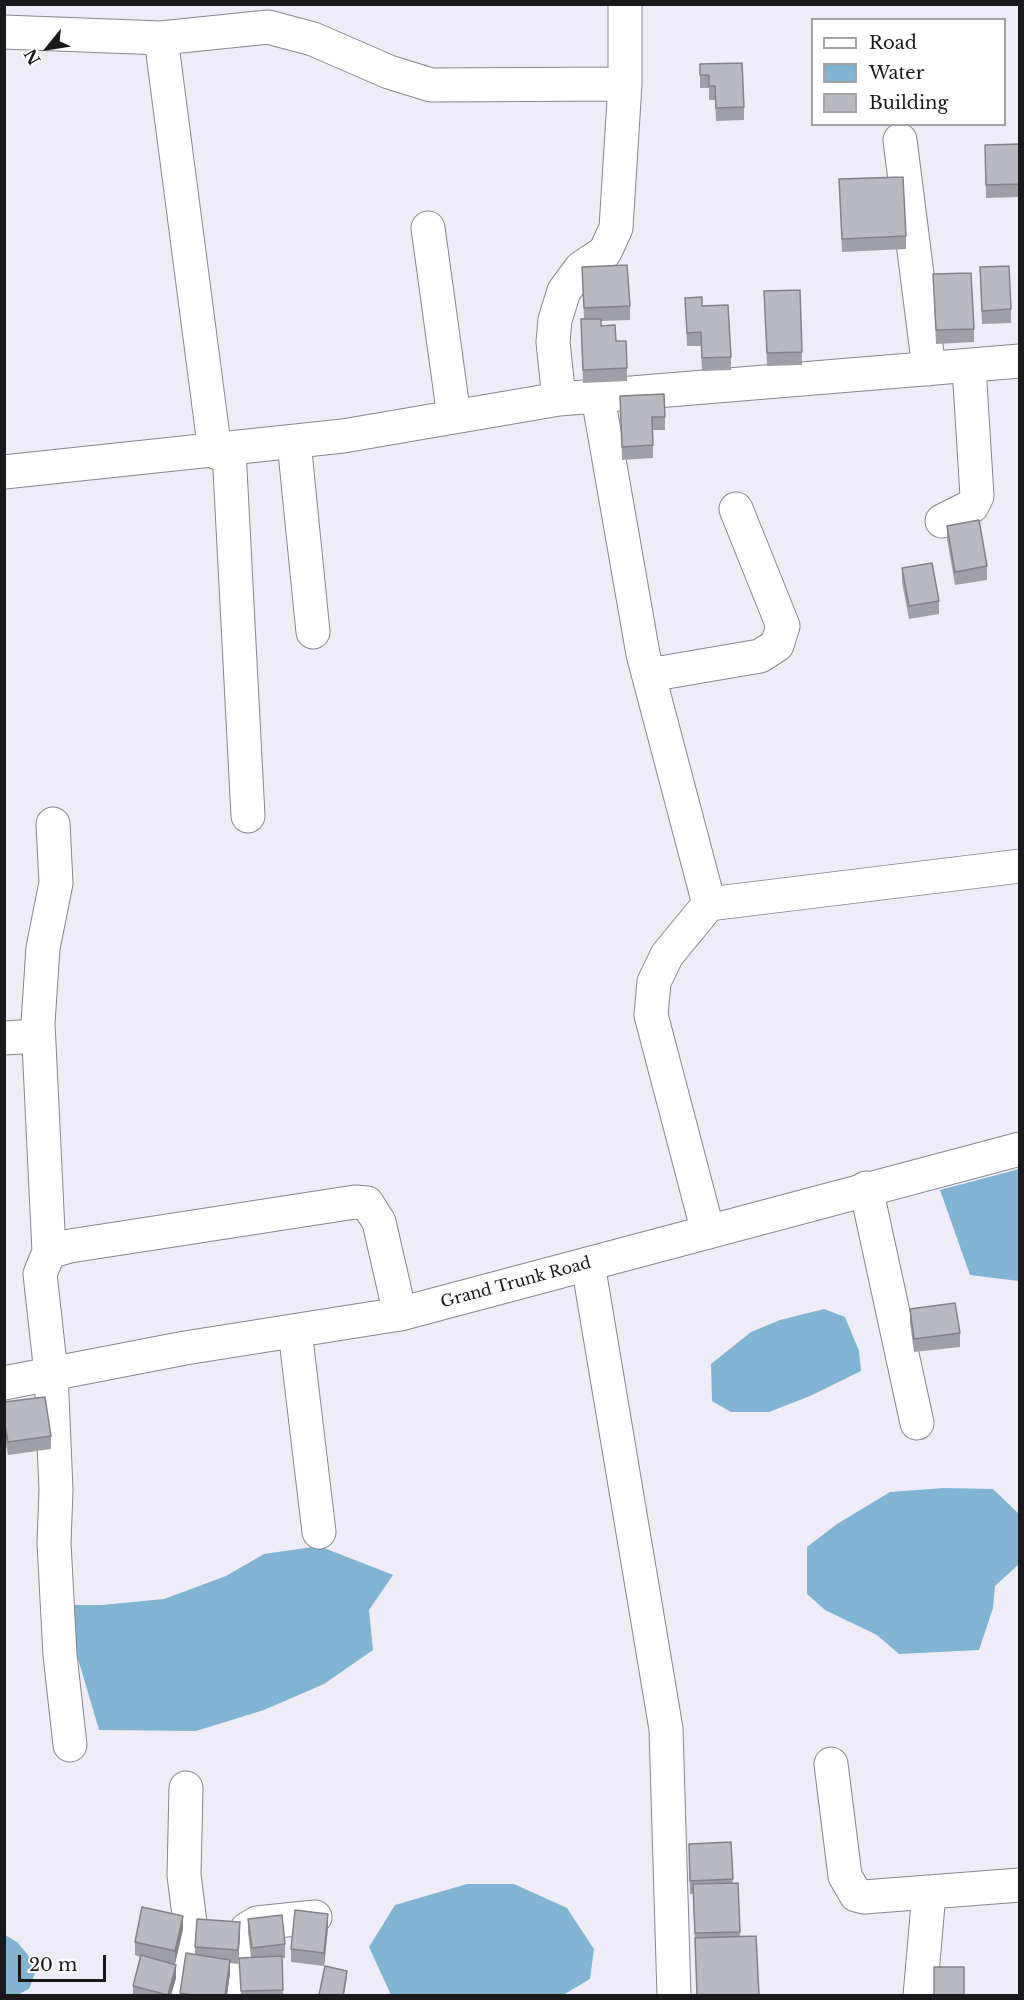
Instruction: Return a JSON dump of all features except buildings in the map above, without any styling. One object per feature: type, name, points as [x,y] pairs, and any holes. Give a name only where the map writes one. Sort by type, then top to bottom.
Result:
[{"type":"street","points":[[560,399],[553,342],[555,320],[564,291],[581,268],[605,252],[616,228],[625,84],[625,4]]},
{"type":"street","points":[[4,32],[160,38],[266,16],[390,72],[430,85],[625,84]]},
{"type":"street","points":[[160,38],[222,451],[248,816]]},
{"type":"street","points":[[900,140],[929,369]]},
{"type":"street","points":[[428,228],[454,417]]},
{"type":"street","points":[[4,472],[294,442],[560,399],[1020,361]]},
{"type":"street","points":[[942,521],[972,506],[977,496],[969,367]]},
{"type":"street","points":[[598,397],[649,675],[709,904]]},
{"type":"street","points":[[294,442],[313,632]]},
{"type":"street","points":[[649,675],[760,656],[777,645],[783,626],[777,604],[736,509]]},
{"type":"street","points":[[53,824],[56,883],[43,948],[38,1036],[49,1252],[40,1274],[51,1373],[59,1644],[70,1745]]},
{"type":"street","points":[[708,1232],[651,1015],[654,982],[667,955],[709,904],[1020,866]]},
{"type":"street","points":[[4,1038],[38,1036]]},
{"type":"street","name":"Grand Trunk Road","points":[[4,1383],[400,1314],[866,1188],[1020,1149]]},
{"type":"street","points":[[866,1188],[917,1423]]},
{"type":"street","points":[[49,1252],[81,1244],[343,1204],[367,1203],[378,1222],[400,1314]]},
{"type":"street","points":[[588,1264],[666,1729],[674,1995]]},
{"type":"street","points":[[295,1331],[319,1532]]},
{"type":"street","points":[[831,1764],[844,1876],[856,1895],[864,1897],[1020,1885]]},
{"type":"street","points":[[178,1995],[190,1923],[184,1875],[186,1788]]},
{"type":"street","points":[[920,1995],[929,1893]]},
{"type":"street","points":[[231,1995],[247,1929],[257,1923],[315,1917]]},
{"type":"water","points":[[1019,1169],[1019,1281],[970,1275],[940,1190]]},
{"type":"water","points":[[824,1309],[845,1317],[859,1351],[861,1371],[810,1396],[769,1412],[731,1412],[712,1401],[711,1364],[751,1332],[780,1320]]},
{"type":"water","points":[[944,1488],[993,1489],[1019,1514],[1019,1564],[995,1586],[993,1608],[979,1650],[899,1654],[877,1635],[825,1610],[807,1594],[807,1547],[837,1524],[890,1492]]},
{"type":"water","points":[[319,1546],[393,1575],[369,1610],[373,1650],[324,1684],[264,1710],[196,1731],[99,1730],[74,1645],[66,1605],[102,1605],[164,1599],[226,1576],[264,1554]]},
{"type":"water","points":[[467,1884],[514,1884],[567,1908],[594,1949],[590,1979],[563,1995],[391,1995],[369,1947],[395,1905]]},
{"type":"water","points":[[5,1935],[17,1942],[28,1955],[35,1973],[29,1989],[17,1995],[5,1995]]}]
